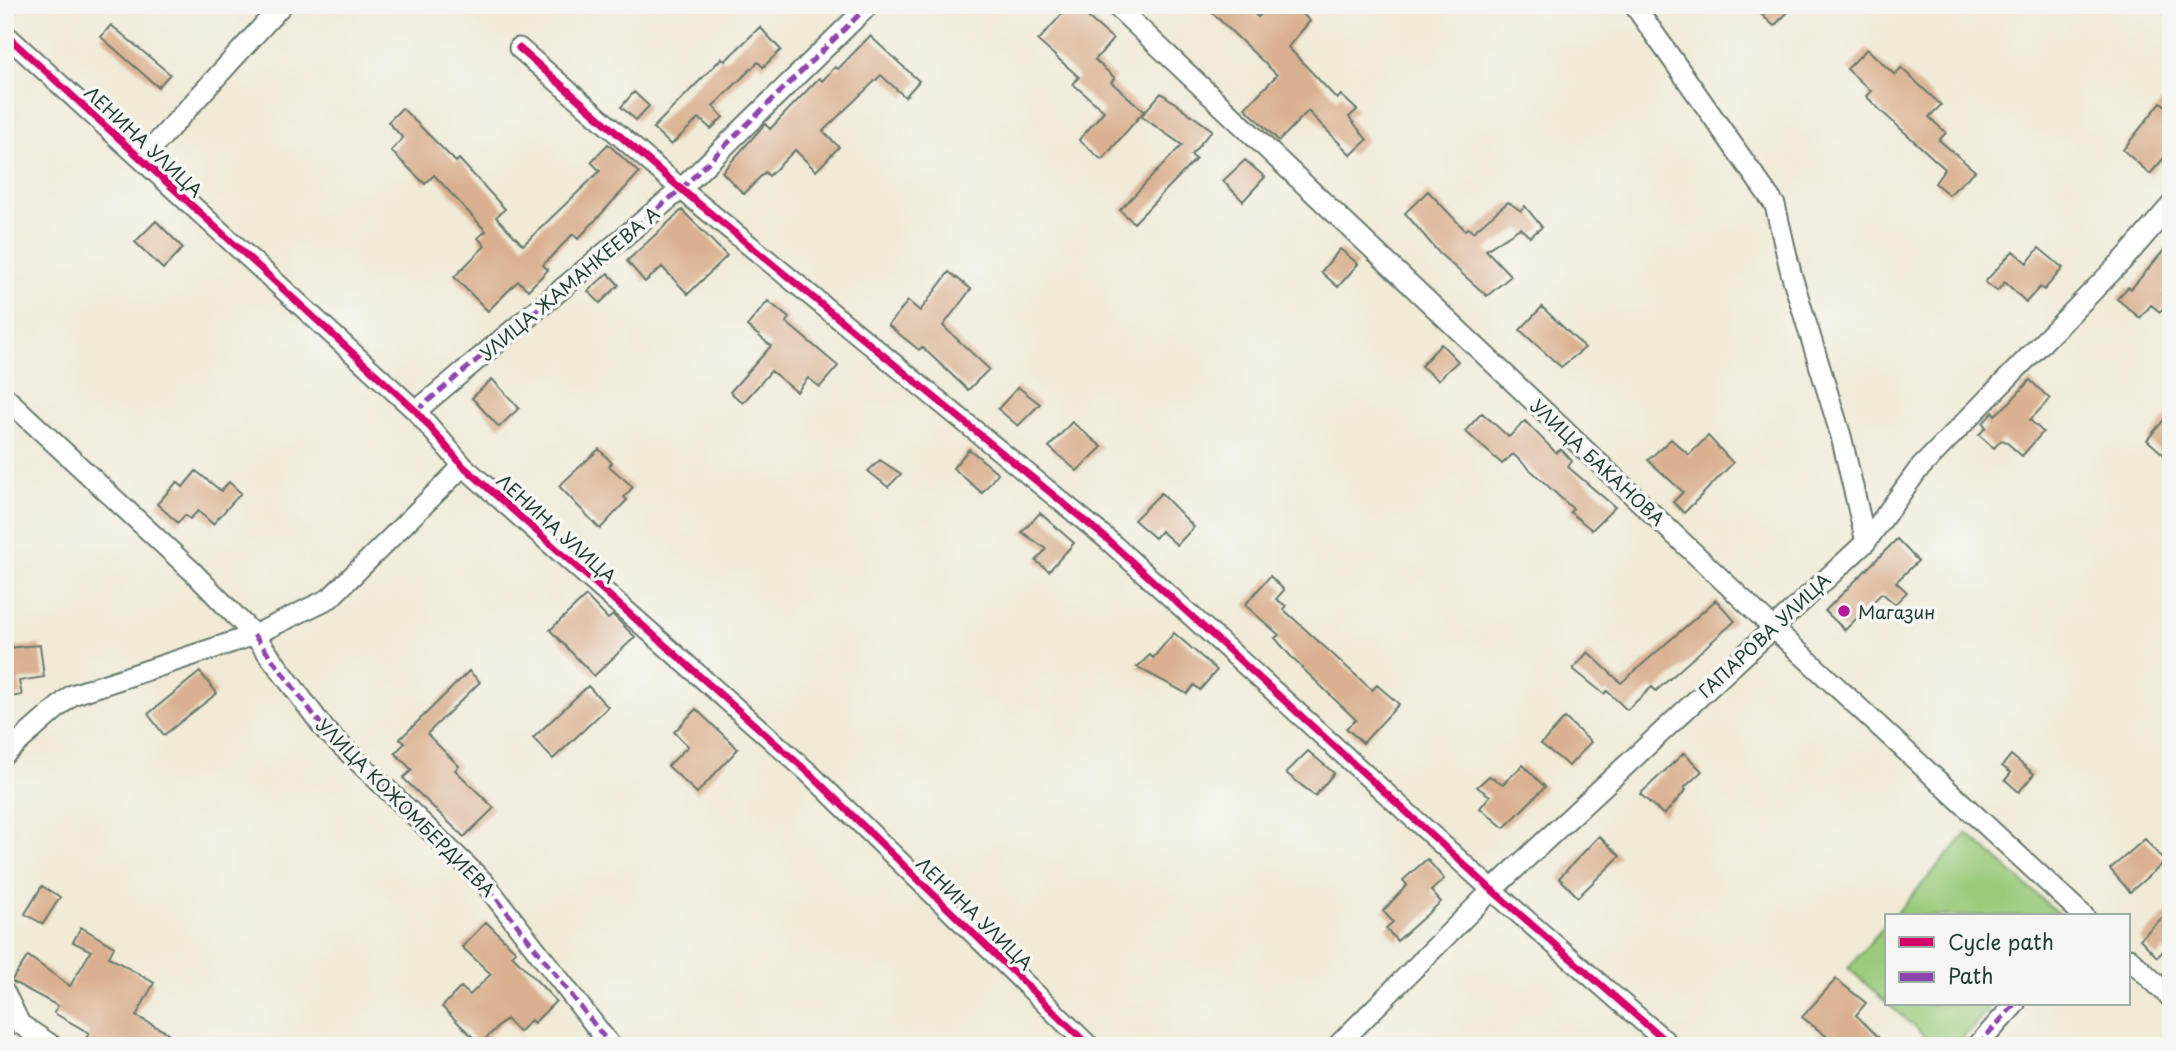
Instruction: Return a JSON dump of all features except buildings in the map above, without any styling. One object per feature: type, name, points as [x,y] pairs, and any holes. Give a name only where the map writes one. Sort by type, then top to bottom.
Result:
[{"type":"street","points":[[142,159],[282,5]]},
{"type":"street","name":"УЛИЦА ЖАМАНКЕЕВА А","points":[[416,411],[681,189],[869,5]]},
{"type":"street","name":"УЛИЦА БАКАНОВА","points":[[1115,5],[1772,627],[2082,914]]},
{"type":"street","points":[[1634,5],[1775,205],[1791,273],[1841,436],[1866,542]]},
{"type":"street","name":"ЛЕНИНА УЛИЦА","points":[[5,34],[416,411],[463,466],[809,773],[1089,1046]]},
{"type":"street","points":[[519,48],[681,189],[1107,539],[1492,890],[1671,1046]]},
{"type":"street","name":"ГАПАРОВА УЛИЦА","points":[[1337,1046],[1492,890],[1866,542],[1918,470],[2126,257],[2171,205]]},
{"type":"street","name":"УЛИЦА КОЖОМБЕРДИЕВА","points":[[5,397],[193,572],[254,635],[326,731],[483,881],[611,1046]]},
{"type":"street","points":[[5,754],[72,695],[254,635],[330,598],[463,466]]},
{"type":"street","points":[[2130,959],[2171,998]]},
{"type":"street","points":[[5,993],[20,1024],[53,1046]]},
{"type":"street","points":[[1977,1046],[2013,1006]]},
{"type":"green space","points":[[1967,833],[2059,914],[1896,914]]},
{"type":"green space","points":[[1885,925],[1885,1001],[1848,968]]},
{"type":"green space","points":[[1890,1006],[1991,1006],[1956,1046],[1936,1046]]},
{"type":"marked path","points":[[416,411],[681,189],[869,5]]},
{"type":"marked path","points":[[254,635],[326,731],[483,881],[611,1046]]},
{"type":"marked path","points":[[1977,1046],[2013,1006]]},
{"type":"cycle path","points":[[5,34],[416,411],[463,466],[809,773],[1089,1046]]},
{"type":"cycle path","points":[[519,48],[681,189],[1107,539],[1492,890],[1671,1046]]},
{"type":"place","name":"Магазин","points":[[1844,611]]}]
